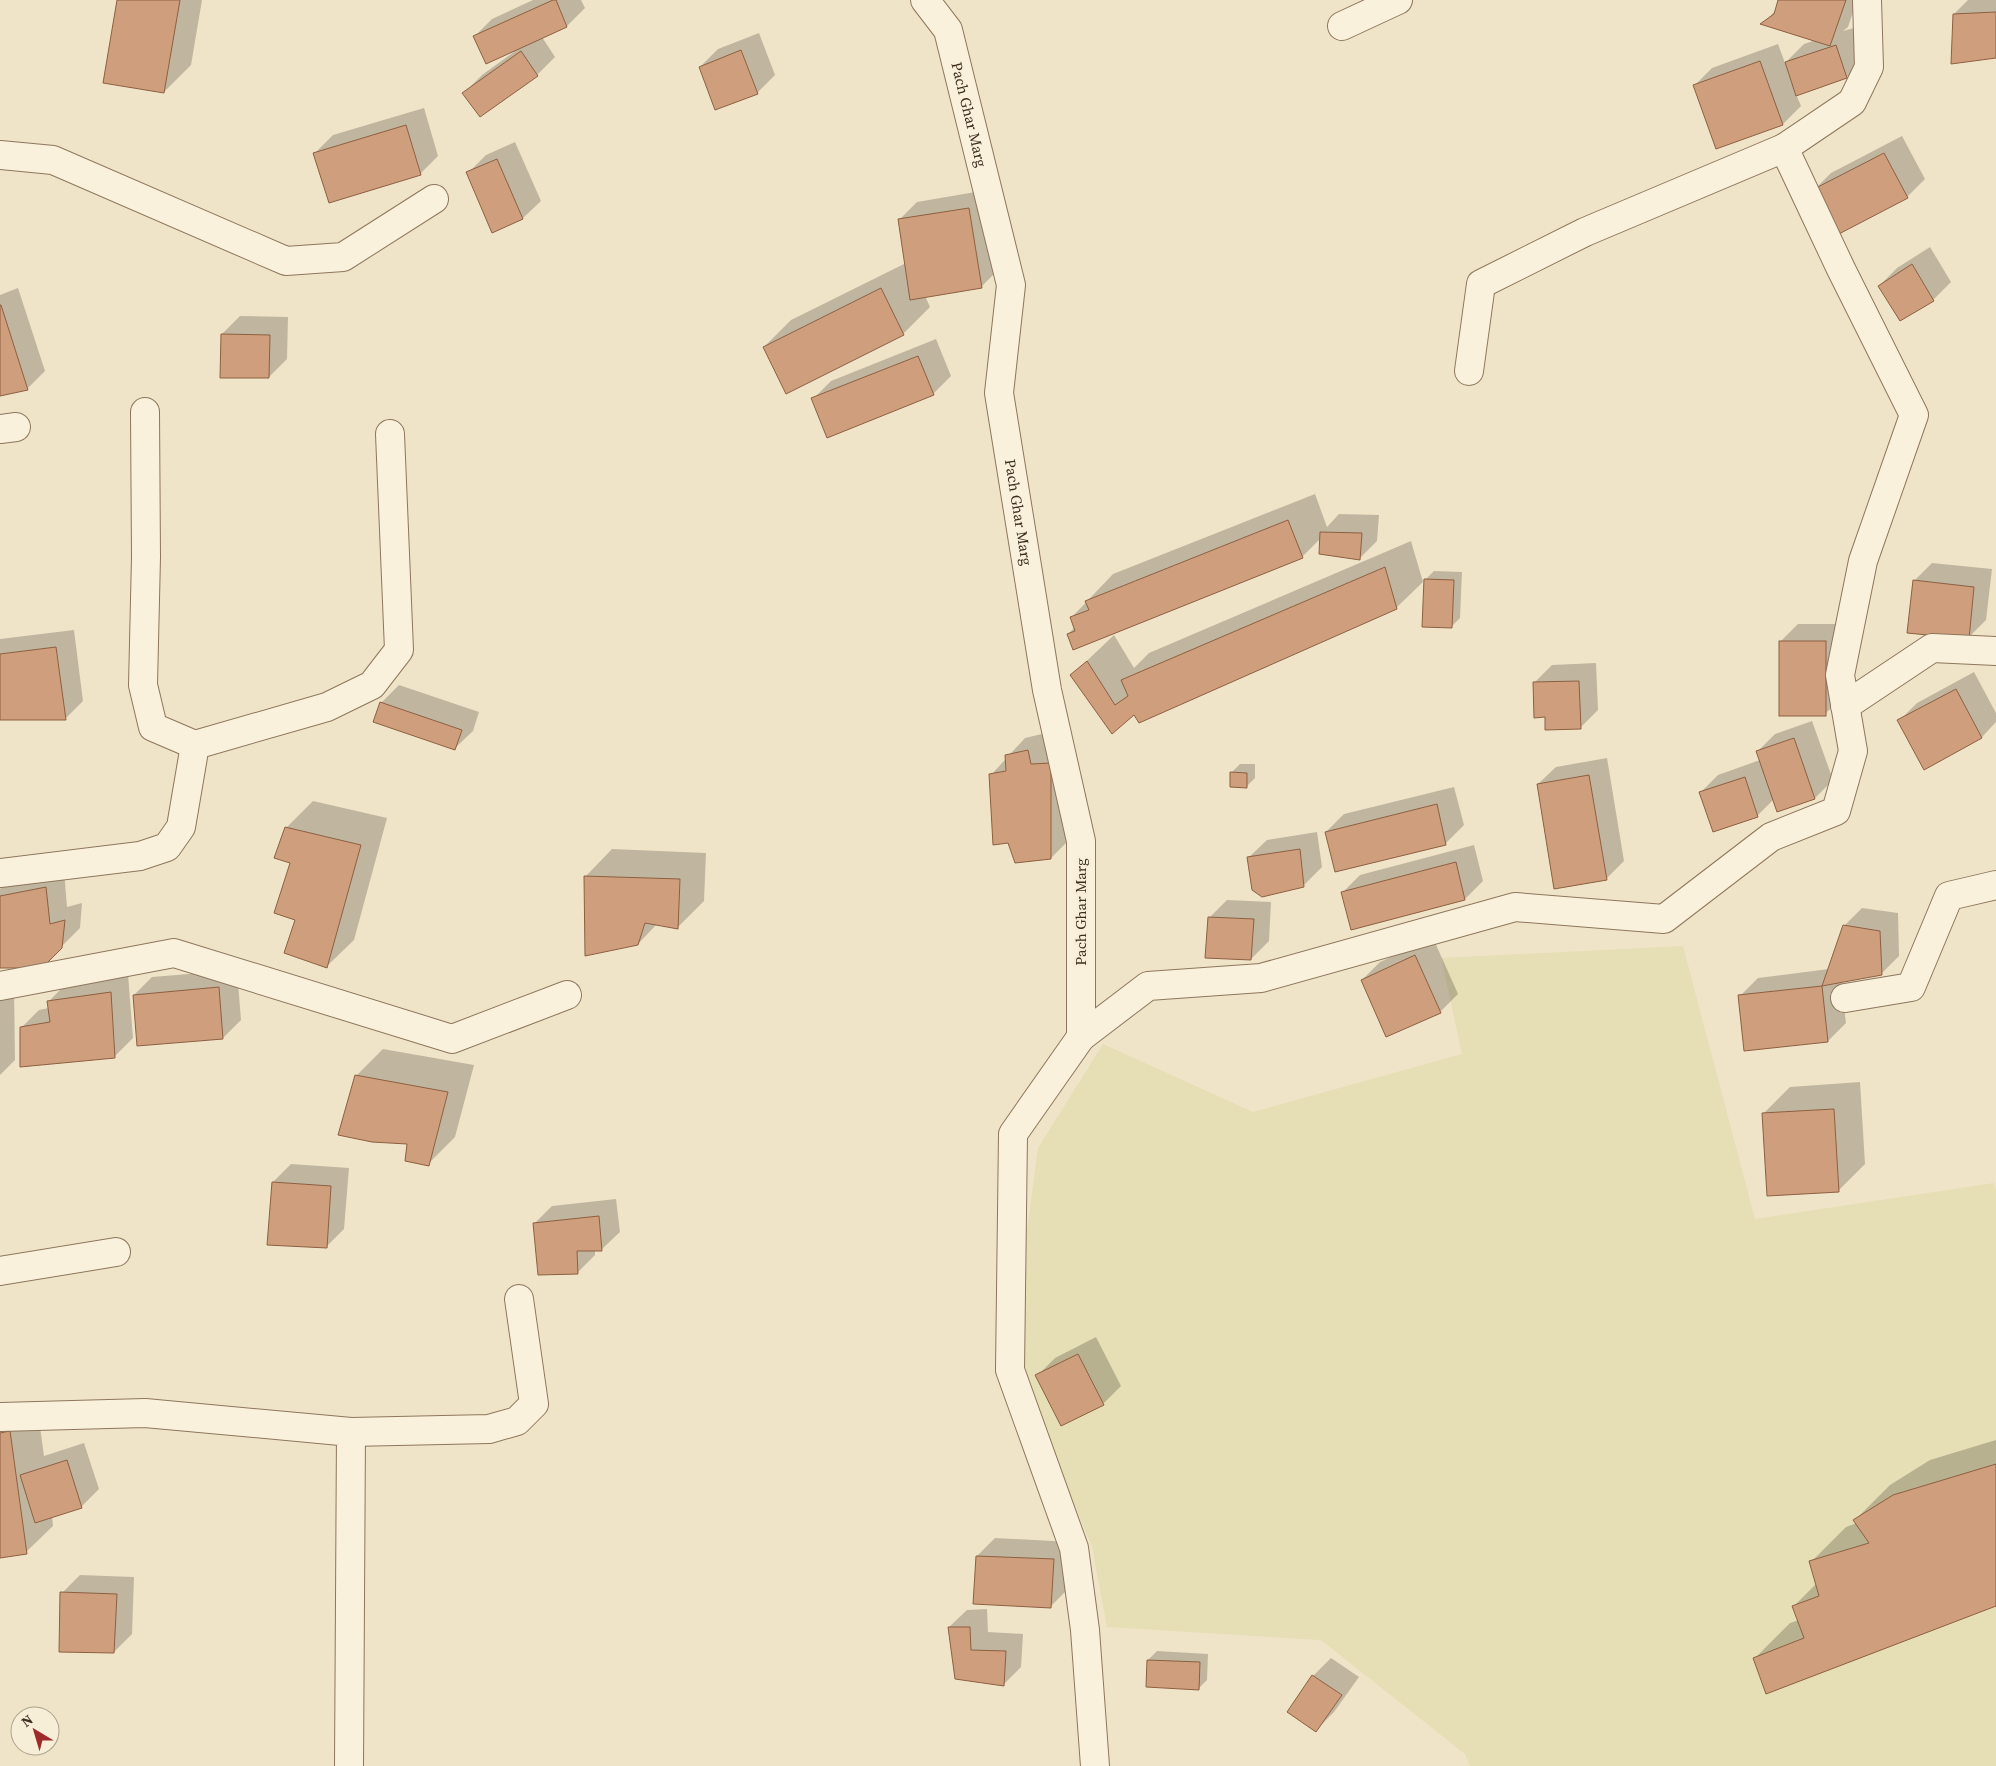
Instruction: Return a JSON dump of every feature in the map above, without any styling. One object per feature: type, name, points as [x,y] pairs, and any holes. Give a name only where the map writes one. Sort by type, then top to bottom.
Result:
[{"type":"street","name":"Pach Ghar Marg","points":[[925,0],[948,30],[1011,285],[999,393],[1047,690],[1081,841],[1080,1037]]},
{"type":"street","points":[[1342,26],[1398,0]]},
{"type":"street","points":[[1469,372],[1481,284],[1585,232],[1784,148],[1852,102],[1868,67],[1867,0]]},
{"type":"street","points":[[1095,1766],[1085,1630],[1074,1548],[1010,1370],[1013,1134],[1080,1037],[1148,986],[1261,978],[1515,907],[1664,919],[1771,837],[1836,810],[1853,751],[1840,675],[1863,561],[1914,415],[1784,148]]},
{"type":"street","points":[[0,155],[53,160],[286,261],[343,257],[434,199]]},
{"type":"street","points":[[145,412],[146,556],[142,685],[154,726],[195,746],[326,707],[372,684],[399,650],[390,434]]},
{"type":"street","points":[[1846,706],[1932,648],[1996,652]]},
{"type":"street","points":[[0,873],[140,856],[167,847],[181,827],[195,746]]},
{"type":"street","points":[[1845,998],[1911,987],[1949,896],[1996,885]]},
{"type":"street","points":[[0,986],[174,953],[452,1039],[567,995]]},
{"type":"street","points":[[0,1271],[116,1252]]},
{"type":"street","points":[[0,1417],[145,1413],[351,1432],[489,1429],[516,1421],[534,1404],[519,1298]]},
{"type":"street","points":[[349,1766],[351,1432]]},
{"type":"shaded area","points":[[1683,946],[1755,1219],[1994,1183],[1996,1191],[1996,1766],[1470,1766],[1465,1754],[1321,1640],[1107,1627],[1092,1547],[1011,1351],[1038,1148],[1103,1044],[1253,1112],[1462,1054],[1441,958]]},
{"type":"building","points":[[117,0],[180,0],[164,93],[103,83]]},
{"type":"building","points":[[556,0],[567,27],[486,64],[473,36]]},
{"type":"building","points":[[1778,0],[1846,0],[1830,46],[1760,24],[1774,14]]},
{"type":"building","points":[[1996,12],[1996,58],[1951,64],[1953,14]]},
{"type":"building","points":[[1836,45],[1847,78],[1796,96],[1785,62]]},
{"type":"building","points":[[741,50],[758,94],[715,110],[699,67]]},
{"type":"building","points":[[521,51],[538,76],[480,117],[462,93]]},
{"type":"building","points":[[1760,61],[1783,125],[1716,149],[1693,85]]},
{"type":"building","points":[[406,125],[421,175],[329,203],[313,153]]},
{"type":"building","points":[[1884,153],[1908,198],[1835,236],[1812,190]]},
{"type":"building","points":[[497,159],[523,219],[492,233],[466,172]]},
{"type":"building","points":[[969,208],[982,288],[910,300],[898,219]]},
{"type":"building","points":[[1912,264],[1934,301],[1900,321],[1878,286]]},
{"type":"building","points":[[881,288],[904,335],[786,394],[763,347]]},
{"type":"building","points":[[0,305],[28,390],[0,396]]},
{"type":"building","points":[[221,334],[270,335],[269,378],[220,378]]},
{"type":"building","points":[[918,356],[934,395],[827,438],[811,398]]},
{"type":"building","points":[[1288,520],[1303,558],[1073,650],[1067,634],[1075,631],[1070,617],[1089,610],[1085,601]]},
{"type":"building","points":[[1320,532],[1362,533],[1360,560],[1319,554]]},
{"type":"building","points":[[1385,567],[1397,609],[1139,723],[1134,715],[1112,734],[1070,675],[1087,661],[1115,705],[1128,696],[1121,680]]},
{"type":"building","points":[[1424,579],[1454,580],[1452,628],[1422,627]]},
{"type":"building","points":[[1913,580],[1974,587],[1969,639],[1907,633]]},
{"type":"building","points":[[1779,641],[1826,641],[1826,716],[1779,716]]},
{"type":"building","points":[[56,647],[66,720],[0,720],[0,654]]},
{"type":"building","points":[[1579,681],[1581,729],[1545,730],[1545,717],[1534,718],[1533,682]]},
{"type":"building","points":[[1956,689],[1982,738],[1924,770],[1897,720]]},
{"type":"building","points":[[380,702],[462,730],[455,750],[373,722]]},
{"type":"building","points":[[1794,738],[1815,799],[1777,812],[1756,751]]},
{"type":"building","points":[[1028,750],[1031,764],[1051,763],[1051,859],[1015,863],[1008,843],[993,845],[989,774],[1006,771],[1005,755]]},
{"type":"building","points":[[1230,772],[1247,773],[1247,788],[1230,787]]},
{"type":"building","points":[[1589,775],[1607,880],[1554,889],[1537,784]]},
{"type":"building","points":[[1745,777],[1758,817],[1713,832],[1699,792]]},
{"type":"building","points":[[1437,804],[1446,845],[1335,872],[1325,832]]},
{"type":"building","points":[[285,827],[361,845],[327,968],[284,953],[295,920],[274,913],[290,863],[274,858]]},
{"type":"building","points":[[1300,849],[1304,887],[1262,897],[1252,890],[1247,857]]},
{"type":"building","points":[[1456,862],[1465,900],[1351,930],[1341,892]]},
{"type":"building","points":[[584,876],[680,879],[678,929],[645,923],[638,945],[585,956]]},
{"type":"building","points":[[46,887],[50,924],[65,920],[62,948],[42,968],[0,968],[0,896]]},
{"type":"building","points":[[1208,917],[1254,919],[1251,960],[1205,958]]},
{"type":"building","points":[[1843,925],[1880,931],[1882,975],[1822,986]]},
{"type":"building","points":[[1415,955],[1441,1013],[1386,1037],[1361,980]]},
{"type":"building","points":[[1822,986],[1828,1042],[1744,1051],[1738,995]]},
{"type":"building","points":[[219,987],[223,1039],[137,1046],[133,995]]},
{"type":"building","points":[[111,992],[115,1058],[20,1067],[20,1027],[50,1022],[47,1001]]},
{"type":"building","points":[[355,1075],[448,1092],[429,1166],[405,1161],[407,1144],[372,1142],[338,1135]]},
{"type":"building","points":[[1834,1109],[1839,1192],[1767,1196],[1762,1113]]},
{"type":"building","points":[[272,1182],[331,1186],[327,1248],[267,1245]]},
{"type":"building","points":[[599,1216],[602,1251],[577,1251],[578,1274],[538,1275],[533,1223]]},
{"type":"building","points":[[1078,1354],[1104,1405],[1061,1426],[1035,1375]]},
{"type":"building","points":[[10,1431],[27,1554],[0,1558],[0,1433]]},
{"type":"building","points":[[67,1460],[82,1508],[35,1523],[20,1475]]},
{"type":"building","points":[[1996,1464],[1996,1606],[1766,1694],[1753,1658],[1804,1638],[1792,1606],[1819,1596],[1809,1561],[1869,1543],[1853,1520],[1893,1495]]},
{"type":"building","points":[[976,1556],[1054,1559],[1051,1608],[973,1604]]},
{"type":"building","points":[[60,1592],[117,1594],[114,1653],[59,1652]]},
{"type":"building","points":[[948,1627],[970,1627],[971,1650],[1006,1651],[1004,1686],[955,1679]]},
{"type":"building","points":[[1147,1660],[1200,1662],[1199,1690],[1146,1687]]},
{"type":"building","points":[[1312,1675],[1342,1695],[1316,1732],[1287,1712]]}]
